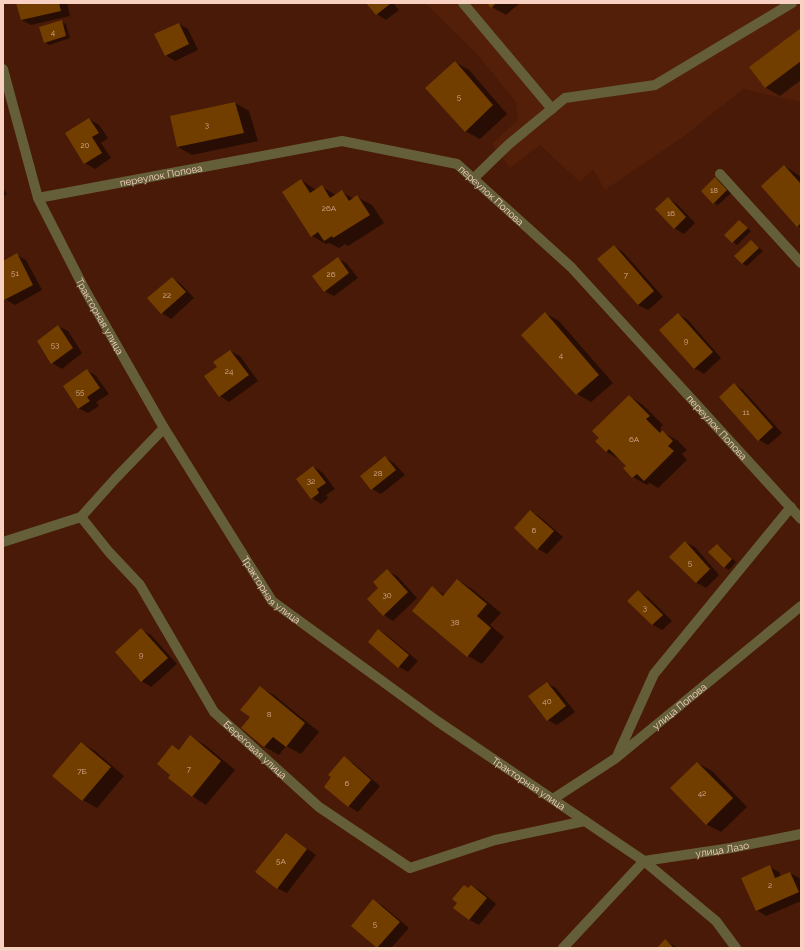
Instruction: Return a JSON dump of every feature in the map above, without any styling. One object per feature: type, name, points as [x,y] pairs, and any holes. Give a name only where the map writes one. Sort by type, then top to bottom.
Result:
[{"type":"street","points":[[463,3],[552,109]]},
{"type":"street","points":[[473,179],[508,145],[565,98],[655,85],[792,3]]},
{"type":"street","name":"Тракторная улица","points":[[3,69],[38,198],[85,290],[164,428],[272,601],[437,721],[644,861],[716,921],[736,948]]},
{"type":"street","name":"переулок Попова","points":[[38,198],[342,141],[457,164],[571,267],[801,519]]},
{"type":"street","points":[[720,174],[801,263]]},
{"type":"street","points":[[3,542],[81,517],[164,428]]},
{"type":"street","points":[[616,758],[654,674],[791,508]]},
{"type":"street","name":"Береговая улица","points":[[81,517],[109,552],[140,585],[214,712],[319,807],[410,868],[495,840],[585,821]]},
{"type":"street","name":"улица Попова","points":[[553,799],[616,758],[801,606]]},
{"type":"street","name":"улица Лазо","points":[[644,861],[731,848],[801,834]]},
{"type":"street","points":[[563,948],[644,861]]},
{"type":"shaded area","points":[[425,3],[801,3],[801,102],[743,89],[684,136],[605,190],[593,169],[580,182],[540,145],[510,168],[492,144],[518,120],[516,102],[477,54]]},
{"type":"building","points":[[16,3],[59,3],[61,11],[21,20]]},
{"type":"building","points":[[366,3],[389,3],[390,4],[376,15]]},
{"type":"building","points":[[487,3],[496,3],[491,8]]},
{"type":"building","points":[[62,20],[66,36],[44,43],[39,27]]},
{"type":"building","points":[[179,23],[189,44],[165,56],[154,34]]},
{"type":"building","points":[[801,28],[801,61],[765,88],[749,67]]},
{"type":"building","points":[[455,61],[493,105],[465,132],[425,88]]},
{"type":"building","points":[[235,102],[244,133],[177,147],[170,116]]},
{"type":"building","points":[[89,118],[99,133],[92,137],[102,153],[84,164],[65,133]]},
{"type":"building","points":[[784,165],[801,184],[801,223],[797,227],[761,186]]},
{"type":"building","points":[[715,177],[727,190],[713,204],[701,191]]},
{"type":"building","points":[[301,179],[310,193],[322,185],[330,198],[342,190],[349,201],[357,195],[370,215],[333,238],[332,236],[324,241],[318,232],[311,237],[282,192]]},
{"type":"building","points":[[668,197],[686,217],[674,229],[655,209]]},
{"type":"building","points":[[739,220],[748,228],[732,243],[724,235]]},
{"type":"building","points":[[751,240],[759,248],[742,264],[734,256]]},
{"type":"building","points":[[614,245],[654,291],[638,305],[597,259]]},
{"type":"building","points":[[17,253],[33,285],[4,300],[3,261]]},
{"type":"building","points":[[338,257],[349,273],[324,292],[312,276]]},
{"type":"building","points":[[172,277],[186,292],[161,314],[147,298]]},
{"type":"building","points":[[545,312],[599,375],[576,395],[521,335]]},
{"type":"building","points":[[678,313],[713,352],[694,369],[659,330]]},
{"type":"building","points":[[58,325],[73,348],[51,364],[37,341]]},
{"type":"building","points":[[230,350],[249,375],[219,397],[204,376],[217,367],[213,362]]},
{"type":"building","points":[[87,369],[100,388],[87,397],[90,401],[78,409],[63,386]]},
{"type":"building","points":[[734,383],[773,427],[758,441],[719,397]]},
{"type":"building","points":[[629,395],[650,416],[646,419],[660,433],[662,430],[673,441],[668,446],[674,451],[644,481],[637,474],[632,478],[623,468],[626,466],[609,449],[606,452],[595,441],[599,438],[592,431]]},
{"type":"building","points":[[385,456],[396,470],[371,490],[360,476]]},
{"type":"building","points":[[313,466],[326,483],[317,489],[319,493],[311,499],[296,479]]},
{"type":"building","points":[[530,510],[554,531],[537,550],[514,528]]},
{"type":"building","points":[[685,541],[710,569],[696,583],[669,557]]},
{"type":"building","points":[[717,544],[732,559],[724,568],[708,552]]},
{"type":"building","points":[[387,569],[408,592],[383,616],[367,599],[378,588],[373,582]]},
{"type":"building","points":[[457,579],[487,604],[477,616],[491,628],[467,657],[412,611],[432,586],[443,596]]},
{"type":"building","points":[[638,590],[663,615],[652,625],[627,601]]},
{"type":"building","points":[[141,628],[168,658],[141,682],[115,652]]},
{"type":"building","points":[[378,629],[409,655],[398,668],[368,642]]},
{"type":"building","points":[[547,682],[566,706],[547,721],[528,696]]},
{"type":"building","points":[[260,686],[305,723],[286,747],[273,737],[264,747],[241,728],[250,717],[240,710]]},
{"type":"building","points":[[190,735],[221,761],[192,797],[168,778],[170,775],[157,764],[172,745],[179,750]]},
{"type":"building","points":[[81,742],[111,767],[82,801],[52,776]]},
{"type":"building","points":[[344,756],[371,780],[348,807],[324,787],[331,777],[328,775]]},
{"type":"building","points":[[697,762],[733,798],[706,825],[670,788]]},
{"type":"building","points":[[286,833],[307,849],[277,889],[255,872]]},
{"type":"building","points":[[770,865],[775,878],[790,872],[799,892],[756,911],[741,878]]},
{"type":"building","points":[[464,885],[468,888],[471,885],[487,898],[469,920],[453,908],[457,903],[452,899]]},
{"type":"building","points":[[373,899],[400,922],[377,948],[351,926]]},
{"type":"building","points":[[665,939],[674,948],[657,948]]}]
